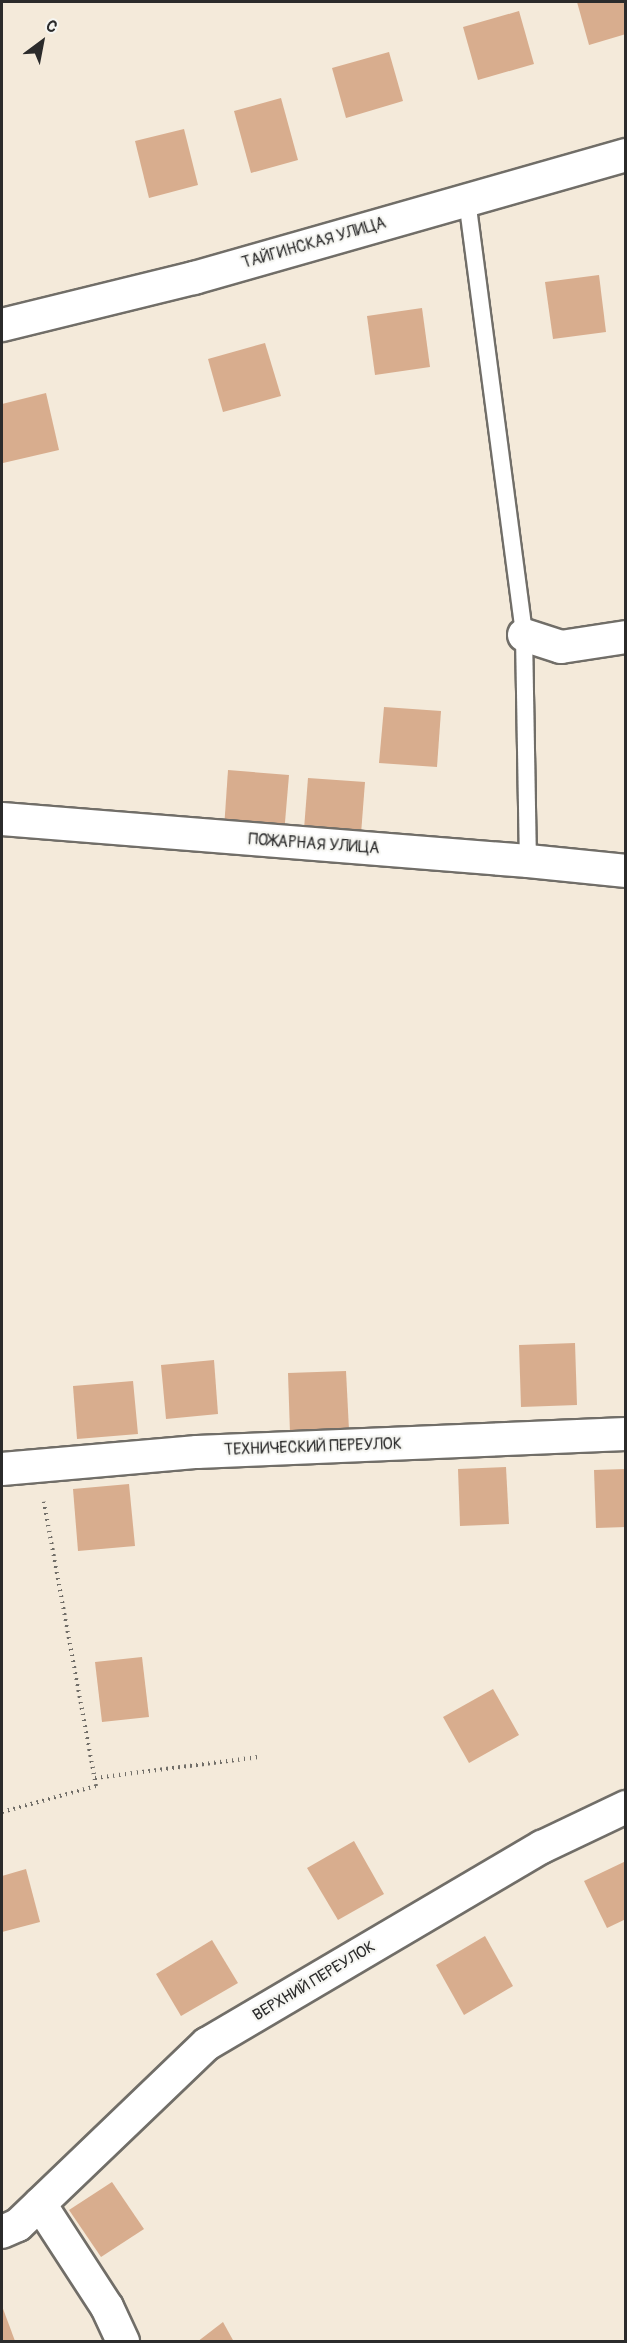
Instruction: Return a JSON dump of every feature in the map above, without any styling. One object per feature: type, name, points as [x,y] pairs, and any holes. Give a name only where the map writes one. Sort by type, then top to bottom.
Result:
[{"type":"street","name":"ТАЙГИНСКАЯ УЛИЦА","points":[[2,325],[194,278],[626,155]]},
{"type":"street","points":[[524,635],[561,647],[626,637]]},
{"type":"street","name":"ПОЖАРНАЯ УЛИЦА","points":[[2,819],[528,861],[626,871]]},
{"type":"street","name":"ТЕХНИЧЕСКИЙ ПЕРЕУЛОК","points":[[2,1468],[197,1452],[626,1434]]},
{"type":"street","name":"ВЕРХНИЙ ПЕРЕУЛОК","points":[[2,2232],[18,2225],[207,2044],[542,1847],[626,1807]]},
{"type":"street","points":[[40,2204],[107,2307],[123,2342]]},
{"type":"lane","points":[[467,200],[524,635],[528,861]]},
{"type":"path","points":[[2,1812],[96,1786],[37,1465]]},
{"type":"path","points":[[95,1778],[259,1757]]},
{"type":"building","points":[[577,2],[626,2],[626,34],[589,45]]},
{"type":"building","points":[[519,11],[534,64],[478,80],[463,27]]},
{"type":"building","points":[[389,52],[403,101],[346,118],[332,68]]},
{"type":"building","points":[[281,98],[298,160],[251,173],[234,111]]},
{"type":"building","points":[[184,129],[198,185],[149,198],[135,141]]},
{"type":"building","points":[[599,275],[606,332],[553,339],[545,282]]},
{"type":"building","points":[[422,308],[430,367],[375,375],[367,316]]},
{"type":"building","points":[[265,343],[281,396],[223,412],[208,359]]},
{"type":"building","points":[[46,393],[59,450],[3,463],[2,404]]},
{"type":"building","points":[[384,707],[441,711],[437,767],[379,763]]},
{"type":"building","points":[[228,770],[289,775],[284,834],[224,829]]},
{"type":"building","points":[[308,778],[365,782],[361,834],[304,829]]},
{"type":"building","points":[[575,1343],[577,1405],[521,1407],[519,1345]]},
{"type":"building","points":[[214,1360],[218,1414],[166,1419],[161,1365]]},
{"type":"building","points":[[346,1371],[349,1430],[290,1433],[288,1373]]},
{"type":"building","points":[[133,1381],[138,1434],[77,1439],[73,1386]]},
{"type":"building","points":[[506,1467],[509,1524],[460,1526],[458,1469]]},
{"type":"building","points":[[626,1469],[626,1527],[596,1528],[594,1470]]},
{"type":"building","points":[[129,1484],[135,1546],[78,1551],[73,1489]]},
{"type":"building","points":[[142,1657],[149,1717],[102,1722],[95,1662]]},
{"type":"building","points":[[493,1689],[519,1735],[469,1763],[443,1717]]},
{"type":"building","points":[[354,1841],[384,1894],[338,1920],[307,1868]]},
{"type":"building","points":[[626,1861],[626,1919],[607,1928],[584,1881]]},
{"type":"building","points":[[26,1869],[40,1922],[2,1932],[2,1876]]},
{"type":"building","points":[[485,1936],[513,1986],[464,2015],[436,1965]]},
{"type":"building","points":[[212,1940],[238,1983],[181,2016],[156,1974]]},
{"type":"building","points":[[112,2182],[144,2229],[101,2257],[69,2210]]},
{"type":"building","points":[[2,2306],[15,2341],[13,2342],[2,2342]]},
{"type":"building","points":[[223,2322],[234,2342],[197,2342]]}]
